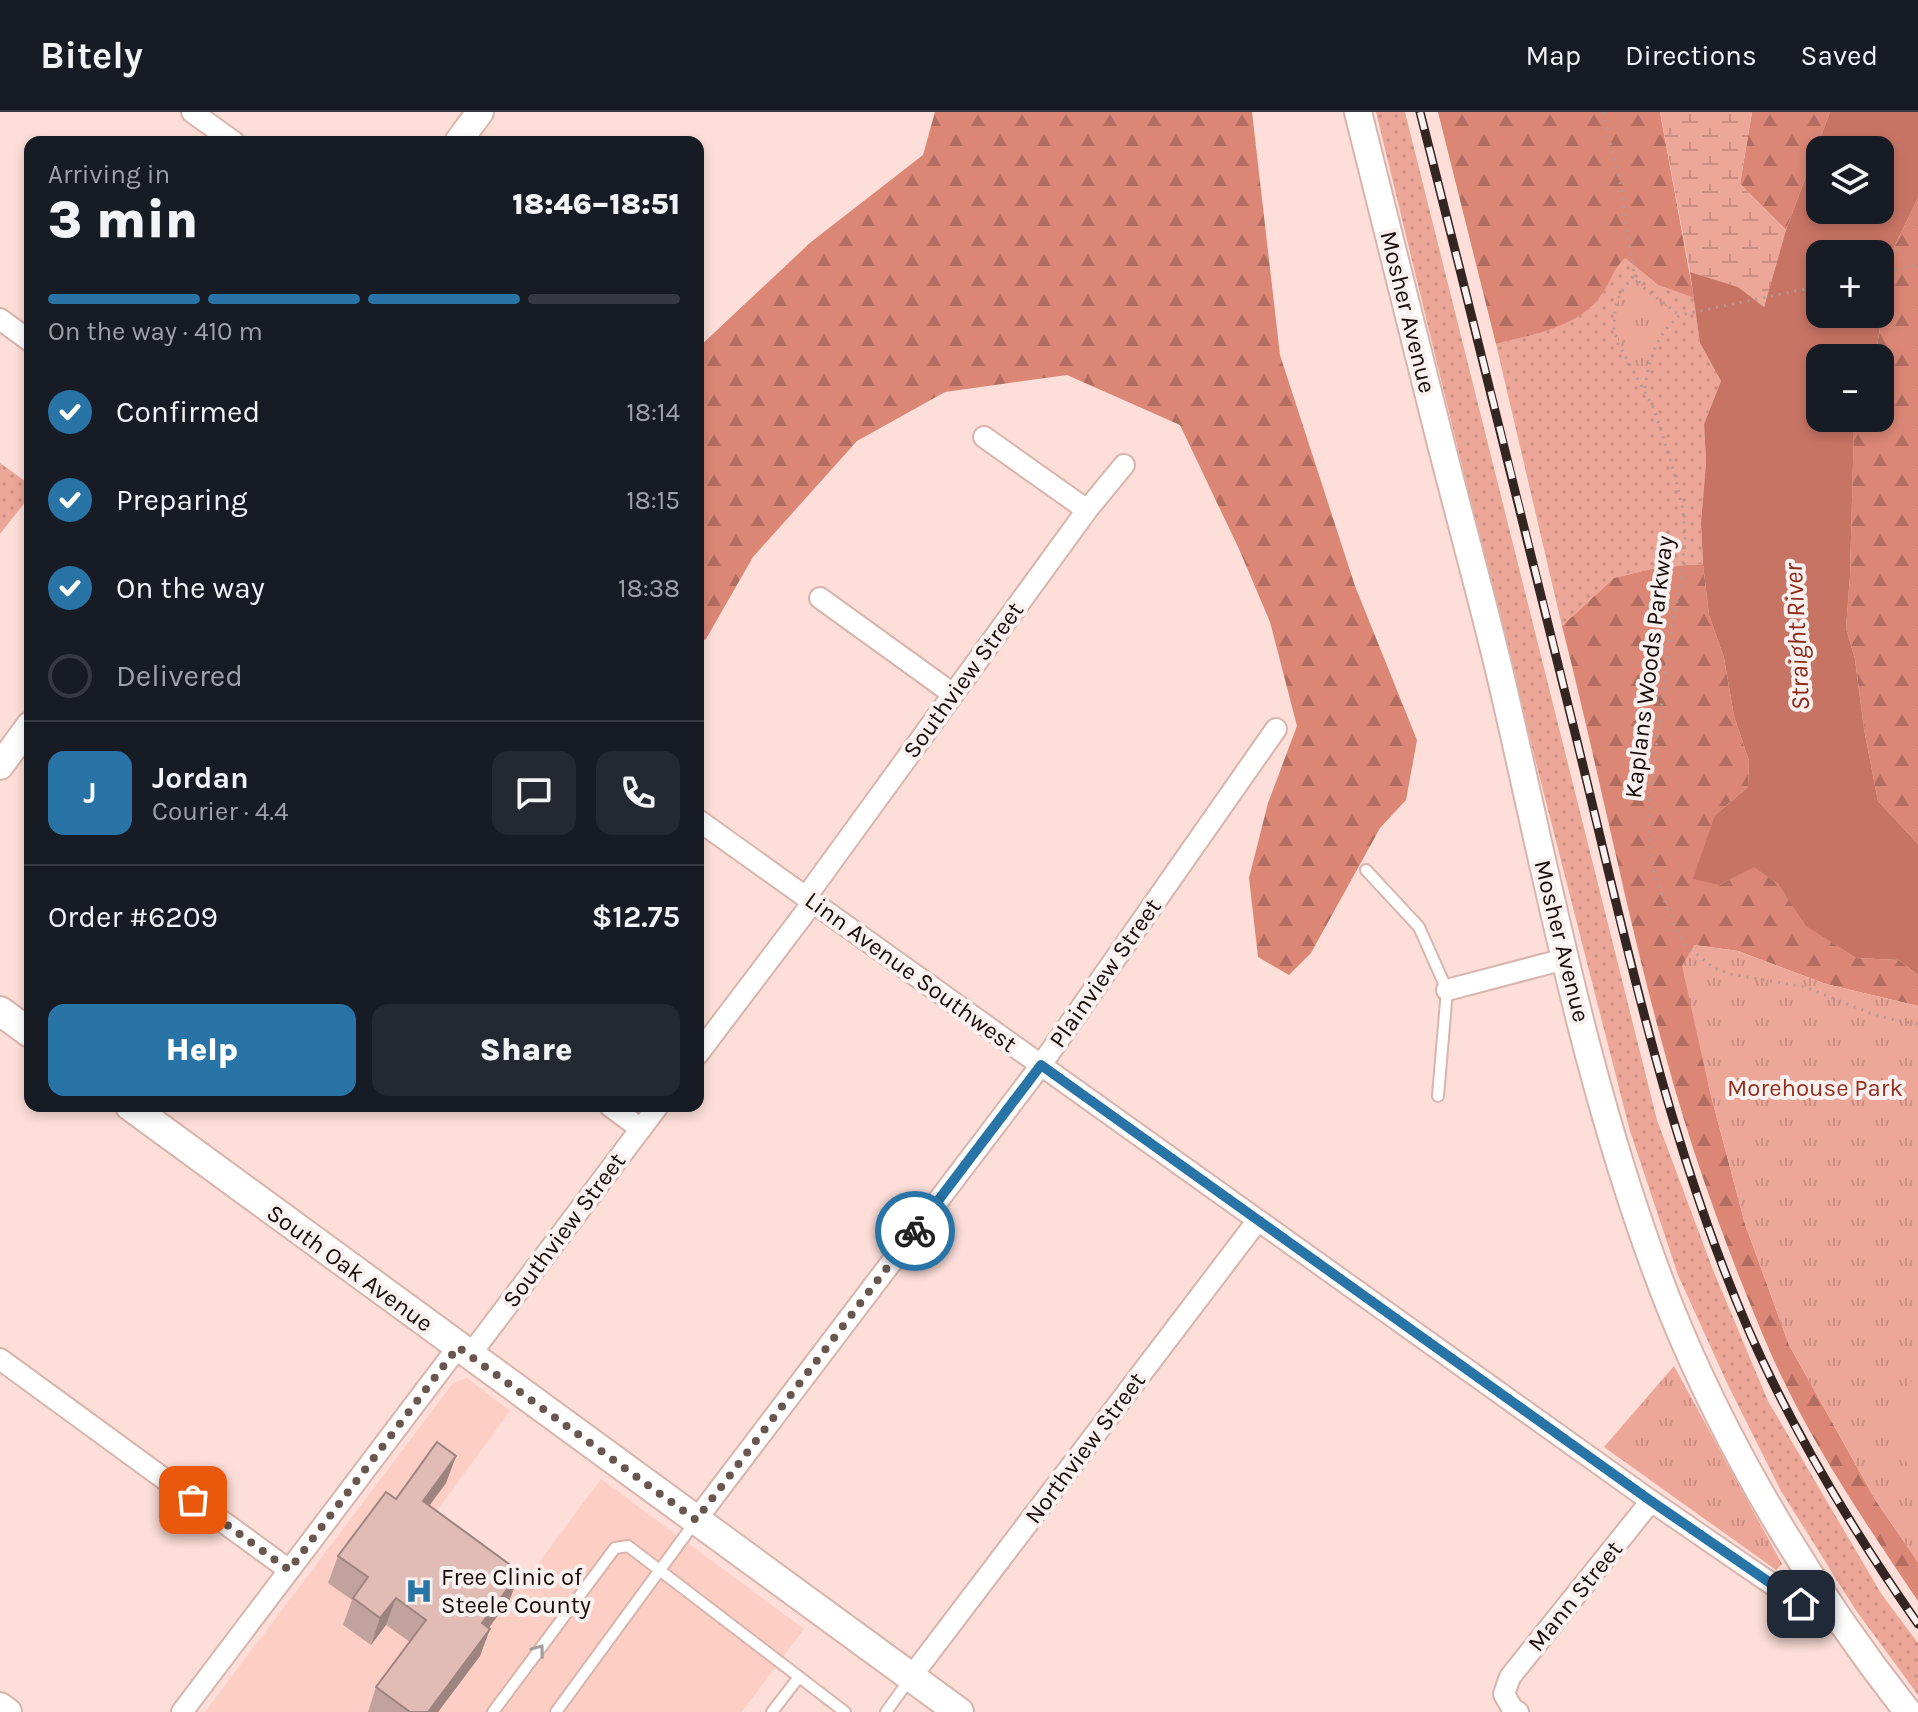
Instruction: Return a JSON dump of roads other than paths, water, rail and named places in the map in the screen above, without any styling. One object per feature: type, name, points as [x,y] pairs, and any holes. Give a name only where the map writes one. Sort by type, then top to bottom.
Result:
[{"type":"main road","points":[[0,1011],[24,1029]]},
{"type":"main road","name":"South Oak Avenue","points":[[138,1112],[959,1712]]},
{"type":"street","points":[[192,112],[226,136]]},
{"type":"street","points":[[462,136],[480,112]]},
{"type":"street","name":"Mosher Avenue","points":[[1358,112],[1500,673],[1565,959],[1619,1159],[1670,1307],[1719,1417],[1833,1613],[1908,1712]]},
{"type":"street","points":[[0,319],[24,337]]},
{"type":"street","points":[[984,437],[1087,510]]},
{"type":"street","name":"Southview Street","points":[[704,1046],[953,694],[1087,510],[1124,465]]},
{"type":"street","points":[[820,598],[953,694]]},
{"type":"street","name":"Plainview Street","points":[[696,1520],[1041,1065],[1276,729]]},
{"type":"street","points":[[0,766],[24,733]]},
{"type":"street","name":"Linn Avenue Southwest","points":[[704,824],[1651,1501],[1801,1604],[1833,1613]]},
{"type":"street","points":[[1447,990],[1565,959]]},
{"type":"street","points":[[618,1112],[641,1129]]},
{"type":"street","name":"Southview Street","points":[[182,1712],[289,1570],[654,1112]]},
{"type":"street","name":"Northview Street","points":[[911,1677],[1258,1220]]},
{"type":"street","points":[[0,1359],[289,1570]]},
{"type":"street","name":"Mann Street","points":[[1518,1712],[1504,1694],[1510,1677],[1651,1501]]},
{"type":"street","points":[[0,1706],[8,1712]]},
{"type":"lane","points":[[1366,870],[1419,927],[1447,990],[1438,1096]]},
{"type":"lane","points":[[556,1712],[696,1520]]},
{"type":"lane","points":[[493,1712],[615,1548],[628,1546],[840,1711]]},
{"type":"lane","points":[[772,1712],[799,1677]]},
{"type":"lane","points":[[886,1712],[911,1677]]},
{"type":"water","name":"Straight River","points":[[1830,112],[1918,112],[1918,198],[1894,247],[1894,240],[1806,240],[1806,328],[1880,328],[1877,344],[1806,344],[1806,432],[1854,432],[1846,628],[1855,659],[1878,801],[1918,844],[1918,975],[1899,960],[1856,958],[1806,926],[1778,884],[1754,867],[1720,885],[1693,879],[1715,815],[1748,787],[1749,761],[1734,716],[1724,658],[1709,615],[1701,523],[1706,462],[1704,424],[1721,381],[1700,343],[1690,272],[1738,287],[1764,307],[1786,230],[1806,176],[1806,224],[1894,224],[1894,136],[1821,136]]},
{"type":"railway","points":[[1420,112],[1650,1038],[1694,1186],[1749,1331],[1785,1407],[1848,1518],[1918,1624]]},
{"type":"place","name":"Free Clinic of Steele County","points":[[419,1591]]},
{"type":"park label","name":"Morehouse Park","points":[[1815,1088]]}]
